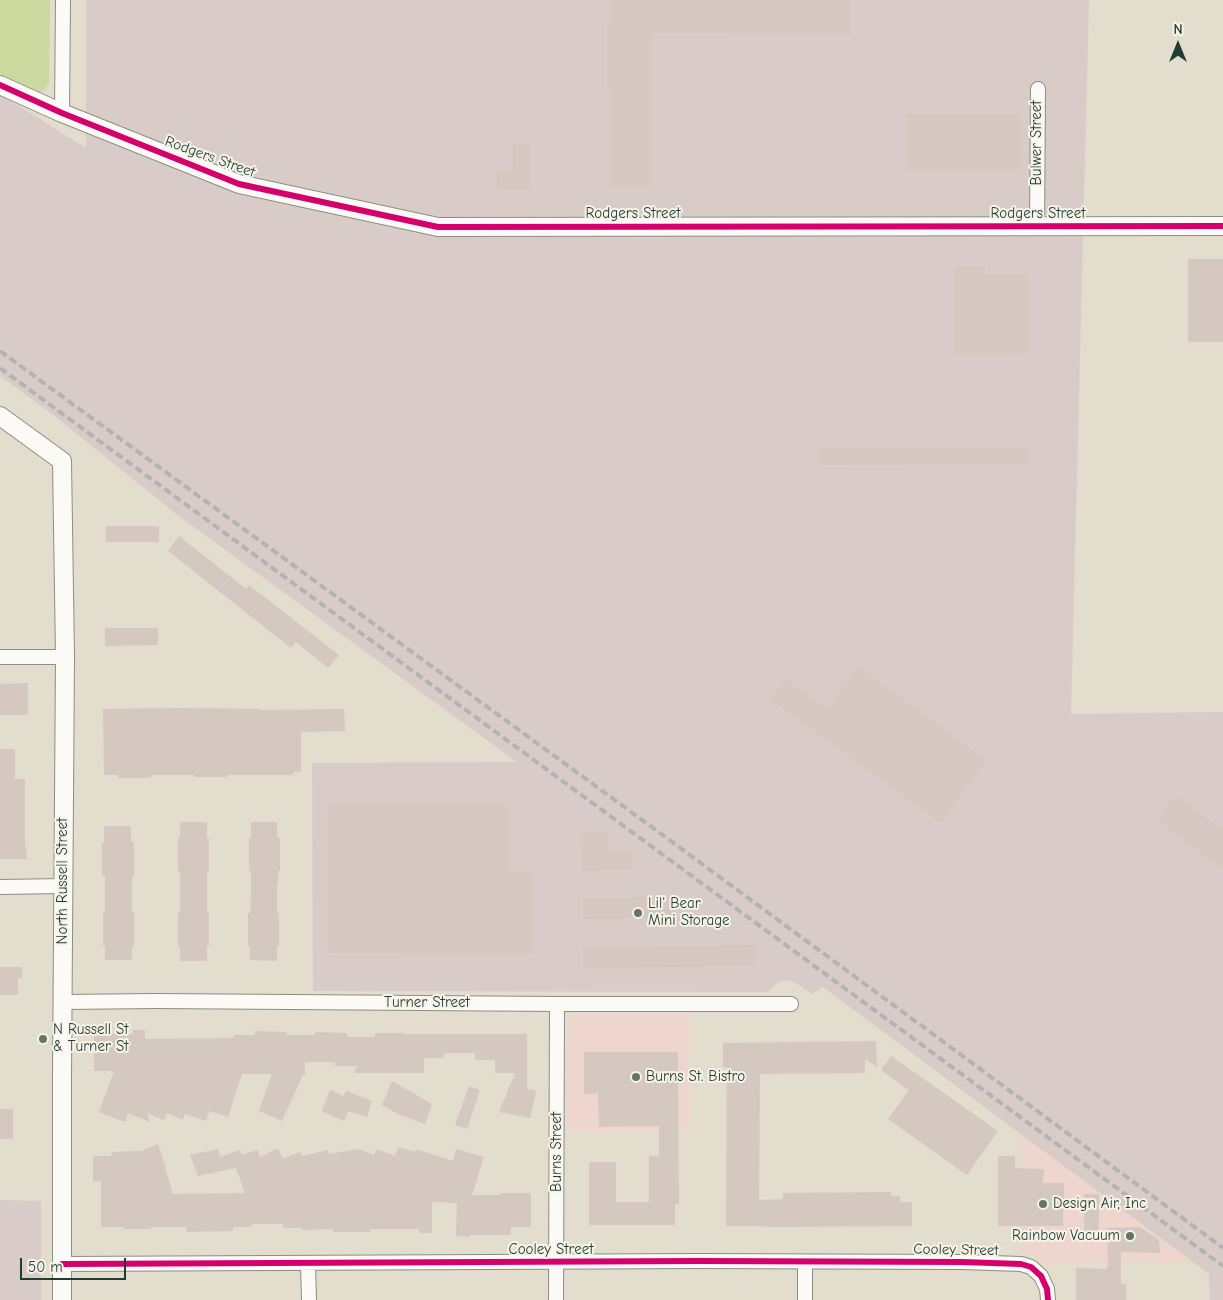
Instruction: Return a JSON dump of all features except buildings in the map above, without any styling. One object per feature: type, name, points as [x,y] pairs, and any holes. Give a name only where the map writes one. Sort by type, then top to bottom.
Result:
[{"type":"street","points":[[62,113],[63,0]]},
{"type":"street","name":"Rodgers Street","points":[[0,86],[239,184],[438,226],[1223,226]]},
{"type":"street","name":"Bulwer Street","points":[[1037,226],[1038,89]]},
{"type":"street","name":"North Russell Street","points":[[0,416],[62,461],[65,657],[62,1300]]},
{"type":"street","points":[[0,657],[65,657]]},
{"type":"street","points":[[0,887],[63,886]]},
{"type":"street","name":"Turner Street","points":[[63,1002],[791,1004]]},
{"type":"street","name":"Burns Street","points":[[556,1300],[557,1004]]},
{"type":"street","name":"Cooley Street","points":[[62,1264],[698,1261],[1022,1264],[1038,1272],[1047,1289],[1048,1300]]},
{"type":"street","points":[[805,1262],[805,1300]]},
{"type":"street","points":[[308,1264],[308,1300]]},
{"type":"shaded area","points":[[86,0],[1089,0],[1071,714],[1223,712],[1223,1300],[1210,1300],[1209,1274],[823,987],[812,994],[790,980],[778,982],[767,992],[313,991],[312,763],[517,762],[176,514],[56,417],[0,376],[0,94],[86,148]]},
{"type":"shaded area","points":[[577,1014],[689,1014],[689,1132],[567,1132],[569,1022],[571,1017]]},
{"type":"shaded area","points":[[1021,1134],[1193,1262],[1053,1263],[1049,1268],[1037,1258],[1021,1251]]},
{"type":"shaded area","points":[[0,1200],[41,1201],[41,1300],[0,1300]]},
{"type":"green space","points":[[0,0],[50,0],[49,84],[38,94],[16,86],[0,73]]},
{"type":"railway","points":[[0,351],[675,844],[1223,1248]]},
{"type":"railway","points":[[0,368],[1223,1266]]},
{"type":"cycle path","points":[[0,85],[62,113],[239,184],[438,227],[1223,226]]},
{"type":"cycle path","points":[[62,1264],[698,1261],[1021,1264],[1031,1267],[1041,1276],[1047,1289],[1048,1300]]},
{"type":"place","name":"Lil' Bear Mini Storage","points":[[638,913]]},
{"type":"place","name":"N Russell St & Turner St","points":[[43,1039]]},
{"type":"place","name":"Burns St. Bistro","points":[[636,1077]]},
{"type":"place","name":"Design Air, Inc","points":[[1043,1204]]},
{"type":"place","name":"Rainbow Vacuum","points":[[1130,1236]]}]
